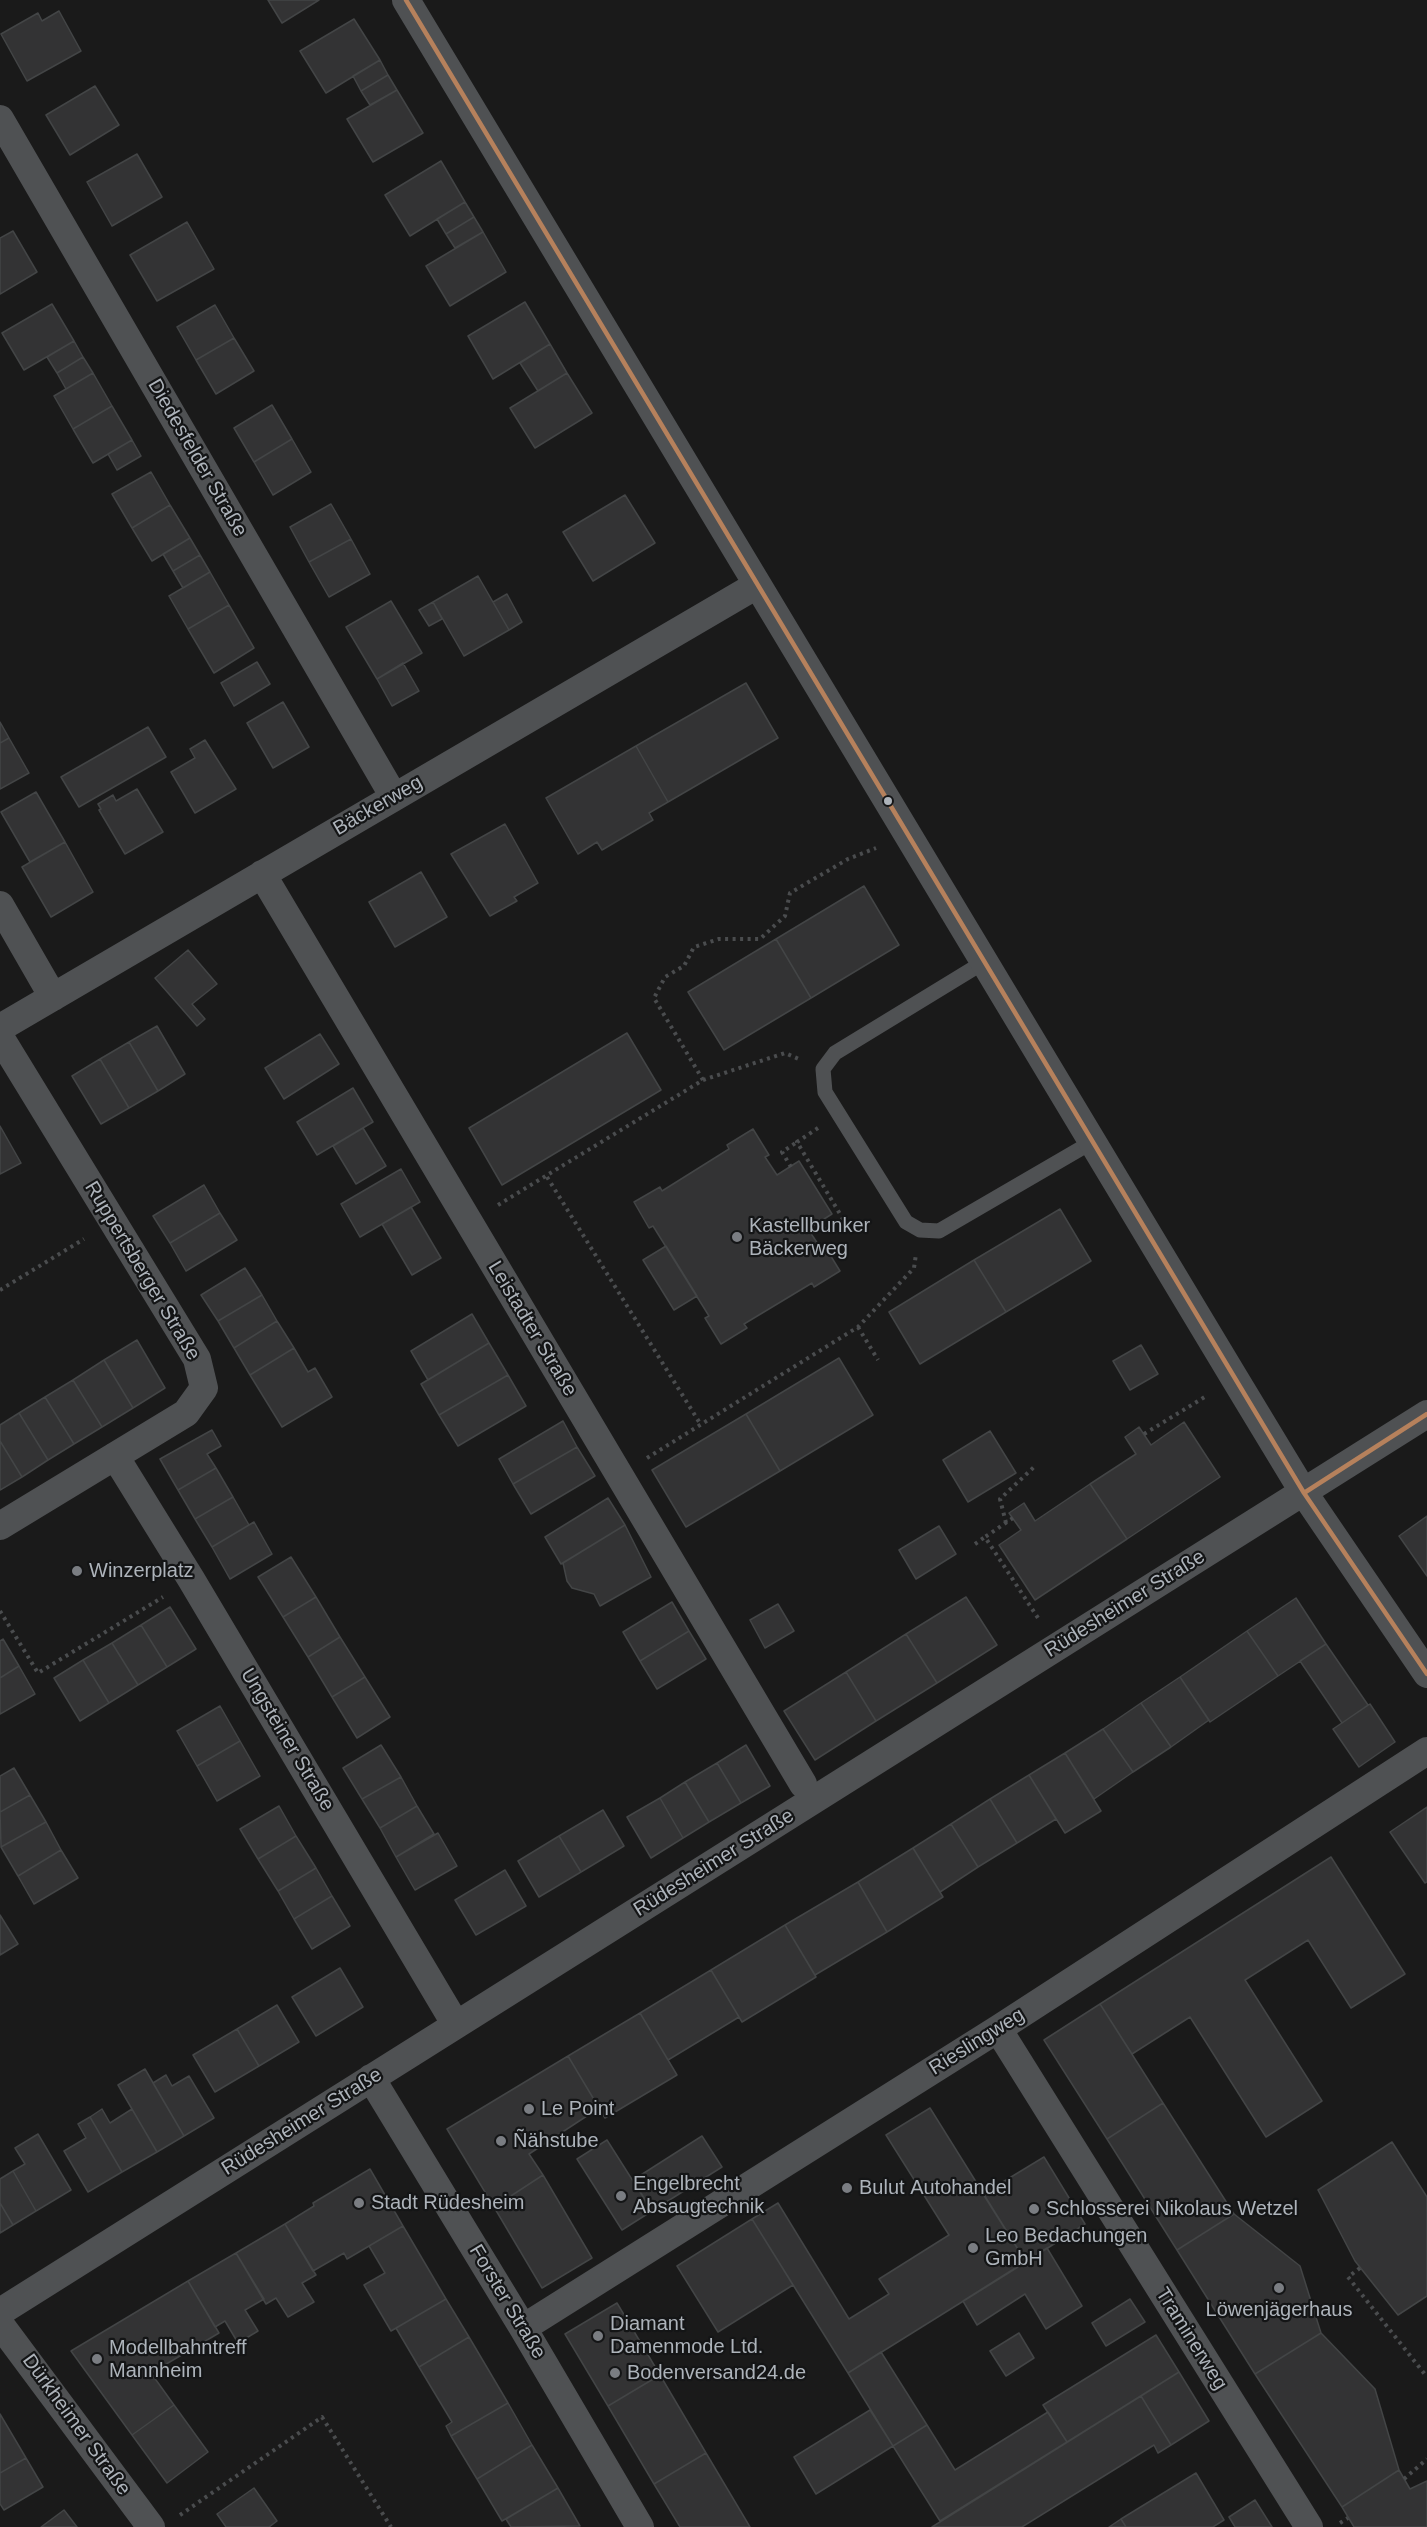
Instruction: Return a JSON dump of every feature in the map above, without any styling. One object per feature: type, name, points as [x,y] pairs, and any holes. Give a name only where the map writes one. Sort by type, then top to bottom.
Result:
[{"type":"street","points":[[406,0],[1234,1379],[1304,1493],[1427,1674]]},
{"type":"street","name":"Diedesfelder Straße","points":[[0,119],[394,797]]},
{"type":"street","name":"Bäckerweg","points":[[0,1028],[757,585]]},
{"type":"street","name":"Leistadter Straße","points":[[261,874],[803,1784]]},
{"type":"street","points":[[0,905],[53,997]]},
{"type":"street","name":"Ruppertsberger Straße","points":[[0,1037],[197,1359],[204,1388],[186,1413],[0,1526]]},
{"type":"street","name":"Rüdesheimer Straße","points":[[0,2312],[1427,1414]]},
{"type":"street","name":"Ungsteiner Straße","points":[[115,1456],[191,1579],[456,2025]]},
{"type":"street","name":"Rieslingweg","points":[[523,2328],[998,2029],[1427,1751]]},
{"type":"street","name":"Traminerweg","points":[[998,2029],[1309,2527]]},
{"type":"street","name":"Forster Straße","points":[[371,2078],[523,2328],[640,2527]]},
{"type":"street","name":"Dürkheimer Straße","points":[[0,2324],[161,2524]]},
{"type":"lane","points":[[984,962],[835,1053],[823,1069],[825,1092],[906,1222],[920,1230],[939,1232],[1092,1143]]},
{"type":"path","points":[[703,1080],[654,999],[664,977],[684,966],[694,947],[719,939],[760,939],[785,916],[790,893],[849,859],[908,834]]},
{"type":"path","points":[[469,1222],[547,1177],[703,1080],[785,1053],[823,1069]]},
{"type":"path","points":[[791,1167],[782,1152],[839,1115]]},
{"type":"path","points":[[797,1142],[843,1219],[825,1230],[820,1221]]},
{"type":"path","points":[[547,1177],[701,1425]]},
{"type":"path","points":[[0,1290],[113,1222]]},
{"type":"path","points":[[618,1475],[858,1327],[914,1268],[920,1230]]},
{"type":"path","points":[[858,1327],[878,1360]]},
{"type":"path","points":[[1144,1434],[1234,1379]]},
{"type":"path","points":[[1006,1523],[1000,1499],[1034,1467]]},
{"type":"path","points":[[975,1544],[1013,1518]]},
{"type":"path","points":[[985,1537],[1057,1647]]},
{"type":"path","points":[[0,1611],[38,1673],[191,1579]]},
{"type":"path","points":[[1360,2268],[1348,2277],[1427,2377]]},
{"type":"path","points":[[161,2524],[322,2417],[391,2527]]},
{"type":"path","points":[[1404,2480],[1427,2459]]},
{"type":"building","points":[[268,0],[319,0],[282,23]]},
{"type":"building","points":[[59,11],[81,51],[27,81],[1,34],[38,13],[42,21]]},
{"type":"building","points":[[354,19],[380,60],[326,93],[300,51]]},
{"type":"building","points":[[380,60],[388,75],[361,91],[353,76]]},
{"type":"building","points":[[388,75],[397,90],[370,105],[361,91]]},
{"type":"building","points":[[95,86],[119,125],[70,155],[46,115]]},
{"type":"building","points":[[397,90],[423,133],[373,162],[347,119]]},
{"type":"building","points":[[137,154],[162,197],[112,226],[87,182]]},
{"type":"building","points":[[441,161],[465,202],[410,236],[385,195]]},
{"type":"building","points":[[465,202],[474,217],[446,234],[437,219]]},
{"type":"building","points":[[474,217],[483,232],[455,248],[446,234]]},
{"type":"building","points":[[187,222],[214,269],[157,301],[130,255]]},
{"type":"building","points":[[13,231],[37,272],[0,294],[0,238]]},
{"type":"building","points":[[483,232],[506,272],[450,306],[426,266]]},
{"type":"building","points":[[525,302],[550,344],[493,379],[468,336]]},
{"type":"building","points":[[52,304],[74,341],[24,370],[2,333]]},
{"type":"building","points":[[215,305],[234,338],[196,360],[177,327]]},
{"type":"building","points":[[234,338],[254,371],[216,394],[196,360]]},
{"type":"building","points":[[74,341],[83,357],[57,373],[47,357]]},
{"type":"building","points":[[550,344],[567,373],[538,391],[520,363]]},
{"type":"building","points":[[83,357],[93,373],[66,389],[57,373]]},
{"type":"building","points":[[93,373],[112,406],[73,429],[54,396]]},
{"type":"building","points":[[567,373],[592,413],[535,448],[510,408]]},
{"type":"building","points":[[272,405],[292,439],[254,462],[234,428]]},
{"type":"building","points":[[112,406],[132,440],[93,463],[73,429]]},
{"type":"building","points":[[292,439],[311,472],[273,495],[254,462]]},
{"type":"building","points":[[132,440],[141,456],[117,470],[108,454]]},
{"type":"building","points":[[151,472],[170,505],[132,528],[112,494]]},
{"type":"building","points":[[625,495],[655,543],[593,581],[563,532]]},
{"type":"building","points":[[331,504],[351,539],[309,562],[290,527]]},
{"type":"building","points":[[170,505],[190,538],[152,561],[132,528]]},
{"type":"building","points":[[190,538],[200,555],[173,571],[163,554]]},
{"type":"building","points":[[351,539],[370,574],[329,597],[309,562]]},
{"type":"building","points":[[200,555],[210,572],[183,588],[173,571]]},
{"type":"building","points":[[210,572],[229,605],[188,629],[169,596]]},
{"type":"building","points":[[478,576],[509,630],[464,656],[433,602]]},
{"type":"building","points":[[507,594],[522,622],[509,630],[493,602]]},
{"type":"building","points":[[391,601],[422,653],[377,679],[346,627]]},
{"type":"building","points":[[433,602],[442,619],[429,626],[419,610]]},
{"type":"building","points":[[229,605],[254,648],[214,673],[188,629]]},
{"type":"building","points":[[257,662],[270,684],[234,706],[221,683]]},
{"type":"building","points":[[403,663],[419,691],[392,706],[377,679]]},
{"type":"building","points":[[746,683],[778,738],[668,802],[636,746]]},
{"type":"building","points":[[283,702],[309,747],[273,768],[247,723]]},
{"type":"building","points":[[0,722],[9,738],[0,743]]},
{"type":"building","points":[[148,727],[166,757],[79,807],[61,777]]},
{"type":"building","points":[[9,738],[29,773],[0,789],[0,743]]},
{"type":"building","points":[[205,740],[236,789],[195,813],[171,772],[195,758],[190,749]]},
{"type":"building","points":[[636,746],[668,802],[649,813],[653,820],[602,850],[597,842],[578,854],[546,798]]},
{"type":"building","points":[[137,789],[163,832],[125,854],[99,810],[101,809],[98,804],[113,795],[116,801]]},
{"type":"building","points":[[36,792],[65,842],[30,862],[1,812]]},
{"type":"building","points":[[505,824],[538,883],[514,897],[517,901],[490,916],[451,854]]},
{"type":"building","points":[[65,842],[93,892],[51,917],[22,867]]},
{"type":"building","points":[[421,872],[447,917],[395,947],[369,902]]},
{"type":"building","points":[[864,886],[899,945],[811,998],[776,939]]},
{"type":"building","points":[[776,939],[811,998],[724,1050],[688,992]]},
{"type":"building","points":[[188,950],[217,984],[192,1004],[205,1019],[197,1026],[155,978]]},
{"type":"building","points":[[157,1026],[185,1074],[158,1091],[129,1042]]},
{"type":"building","points":[[627,1033],[661,1090],[502,1185],[469,1128]]},
{"type":"building","points":[[320,1034],[339,1064],[284,1099],[265,1068]]},
{"type":"building","points":[[129,1042],[158,1091],[129,1108],[100,1059]]},
{"type":"building","points":[[100,1059],[129,1108],[101,1124],[72,1076]]},
{"type":"building","points":[[353,1088],[373,1122],[317,1155],[297,1122]]},
{"type":"building","points":[[0,1126],[21,1163],[0,1174]]},
{"type":"building","points":[[363,1128],[386,1166],[356,1184],[333,1146]]},
{"type":"building","name":"Kastellbunker Bäckerweg","points":[[753,1129],[769,1155],[765,1157],[777,1175],[799,1161],[832,1214],[808,1229],[820,1247],[824,1245],[840,1271],[814,1287],[812,1283],[744,1324],[747,1328],[721,1344],[705,1318],[709,1316],[653,1226],[649,1228],[634,1202],[660,1187],[662,1191],[729,1149],[727,1145]]},
{"type":"building","points":[[401,1169],[420,1202],[360,1237],[341,1204]]},
{"type":"building","points":[[204,1185],[220,1213],[170,1243],[153,1216]]},
{"type":"building","points":[[411,1207],[441,1258],[412,1275],[382,1224]]},
{"type":"building","points":[[1060,1209],[1091,1261],[1006,1312],[974,1260]]},
{"type":"building","points":[[220,1213],[237,1240],[186,1271],[170,1243]]},
{"type":"building","points":[[666,1246],[697,1296],[674,1310],[643,1260]]},
{"type":"building","points":[[974,1260],[1006,1312],[920,1364],[889,1312]]},
{"type":"building","points":[[245,1268],[262,1295],[218,1321],[201,1295]]},
{"type":"building","points":[[262,1295],[277,1321],[234,1348],[218,1321]]},
{"type":"building","points":[[472,1314],[489,1343],[428,1380],[411,1351]]},
{"type":"building","points":[[277,1321],[294,1348],[250,1375],[234,1348]]},
{"type":"building","points":[[137,1340],[165,1388],[133,1408],[104,1360]]},
{"type":"building","points":[[489,1343],[508,1375],[439,1415],[421,1384]]},
{"type":"building","points":[[1141,1345],[1158,1374],[1130,1390],[1113,1361]]},
{"type":"building","points":[[294,1348],[308,1372],[315,1368],[332,1397],[282,1427],[250,1375]]},
{"type":"building","points":[[839,1358],[873,1415],[780,1471],[746,1414]]},
{"type":"building","points":[[104,1360],[133,1408],[102,1427],[73,1380]]},
{"type":"building","points":[[508,1375],[526,1406],[458,1446],[439,1415]]},
{"type":"building","points":[[73,1380],[102,1427],[74,1444],[45,1397]]},
{"type":"building","points":[[45,1397],[74,1444],[48,1460],[19,1413]]},
{"type":"building","points":[[19,1413],[48,1460],[22,1477],[0,1441],[0,1425]]},
{"type":"building","points":[[746,1414],[780,1471],[686,1527],[652,1470]]},
{"type":"building","points":[[563,1421],[577,1447],[513,1484],[499,1459]]},
{"type":"building","points":[[1184,1422],[1220,1477],[1127,1539],[1090,1484],[1136,1454],[1125,1437],[1139,1427],[1151,1445]]},
{"type":"building","points":[[212,1430],[221,1446],[207,1454],[216,1468],[178,1490],[160,1459]]},
{"type":"building","points":[[990,1431],[1016,1473],[968,1502],[943,1460]]},
{"type":"building","points":[[0,1441],[22,1477],[0,1490]]},
{"type":"building","points":[[577,1447],[595,1476],[531,1514],[513,1484]]},
{"type":"building","points":[[216,1468],[233,1497],[195,1519],[178,1490]]},
{"type":"building","points":[[1090,1484],[1127,1539],[1035,1600],[999,1545],[1021,1530],[1009,1513],[1024,1503],[1035,1521]]},
{"type":"building","points":[[233,1497],[249,1525],[212,1547],[195,1519]]},
{"type":"building","points":[[608,1498],[625,1525],[561,1564],[545,1537]]},
{"type":"building","points":[[1427,1516],[1427,1576],[1399,1536]]},
{"type":"building","points":[[254,1522],[272,1554],[230,1579],[212,1547]]},
{"type":"building","points":[[625,1525],[651,1577],[600,1606],[594,1594],[572,1588],[567,1581],[563,1563]]},
{"type":"building","points":[[939,1526],[956,1554],[916,1579],[899,1550]]},
{"type":"building","points":[[291,1557],[316,1597],[283,1617],[258,1577]]},
{"type":"building","points":[[316,1597],[340,1637],[308,1657],[283,1617]]},
{"type":"building","points":[[966,1597],[997,1645],[937,1683],[906,1634]]},
{"type":"building","points":[[1296,1598],[1326,1644],[1278,1676],[1247,1631]]},
{"type":"building","points":[[672,1602],[689,1631],[640,1661],[623,1632]]},
{"type":"building","points":[[778,1604],[794,1631],[765,1648],[750,1620]]},
{"type":"building","points":[[170,1607],[196,1649],[167,1667],[141,1625]]},
{"type":"building","points":[[141,1625],[167,1667],[138,1685],[112,1643]]},
{"type":"building","points":[[689,1631],[706,1659],[657,1689],[640,1661]]},
{"type":"building","points":[[1247,1631],[1278,1676],[1210,1722],[1180,1677]]},
{"type":"building","points":[[906,1634],[937,1683],[876,1721],[846,1672]]},
{"type":"building","points":[[340,1637],[365,1677],[332,1697],[308,1657]]},
{"type":"building","points":[[3,1639],[19,1666],[0,1678],[0,1641]]},
{"type":"building","points":[[112,1643],[138,1685],[109,1703],[83,1660]]},
{"type":"building","points":[[1326,1644],[1368,1705],[1342,1723],[1300,1661]]},
{"type":"building","points":[[83,1660],[109,1703],[80,1721],[54,1678]]},
{"type":"building","points":[[19,1666],[35,1694],[0,1714],[0,1678]]},
{"type":"building","points":[[846,1672],[876,1721],[815,1760],[784,1711]]},
{"type":"building","points":[[365,1677],[390,1717],[357,1738],[332,1697]]},
{"type":"building","points":[[1180,1677],[1209,1720],[1171,1747],[1141,1703]]},
{"type":"building","points":[[1141,1703],[1171,1747],[1133,1772],[1103,1729]]},
{"type":"building","points":[[1370,1704],[1395,1742],[1359,1767],[1333,1729]]},
{"type":"building","points":[[220,1706],[240,1741],[197,1766],[177,1731]]},
{"type":"building","points":[[1103,1729],[1133,1772],[1094,1799],[1065,1753]]},
{"type":"building","points":[[240,1741],[260,1776],[217,1801],[197,1766]]},
{"type":"building","points":[[381,1745],[401,1777],[362,1799],[343,1768]]},
{"type":"building","points":[[746,1745],[770,1786],[741,1803],[717,1763]]},
{"type":"building","points":[[1065,1753],[1101,1811],[1065,1833],[1029,1775]]},
{"type":"building","points":[[717,1763],[741,1803],[709,1822],[685,1782]]},
{"type":"building","points":[[14,1768],[30,1795],[0,1812],[0,1776]]},
{"type":"building","points":[[1029,1775],[1056,1819],[1017,1843],[990,1799]]},
{"type":"building","points":[[401,1777],[417,1806],[380,1828],[362,1799]]},
{"type":"building","points":[[685,1782],[709,1822],[683,1838],[660,1798]]},
{"type":"building","points":[[30,1795],[46,1822],[1,1847],[0,1812]]},
{"type":"building","points":[[660,1798],[683,1838],[651,1858],[627,1817]]},
{"type":"building","points":[[990,1799],[1017,1843],[978,1867],[951,1824]]},
{"type":"building","points":[[279,1806],[296,1836],[258,1859],[240,1829]]},
{"type":"building","points":[[417,1806],[434,1834],[396,1857],[380,1828]]},
{"type":"building","points":[[1427,1807],[1427,1882],[1425,1883],[1390,1832]]},
{"type":"building","points":[[603,1810],[624,1846],[581,1872],[559,1836]]},
{"type":"building","points":[[46,1822],[61,1850],[18,1876],[1,1847]]},
{"type":"building","points":[[951,1824],[978,1867],[940,1892],[913,1848]]},
{"type":"building","points":[[438,1833],[457,1866],[415,1890],[396,1857]]},
{"type":"building","points":[[296,1836],[316,1868],[278,1891],[258,1859]]},
{"type":"building","points":[[559,1836],[581,1872],[539,1897],[518,1861]]},
{"type":"building","points":[[913,1848],[943,1897],[887,1932],[858,1882]]},
{"type":"building","points":[[61,1850],[78,1878],[34,1904],[18,1876]]},
{"type":"building","points":[[1331,1857],[1405,1974],[1351,2008],[1308,1940],[1245,1980],[1322,2101],[1266,2137],[1190,2017],[1132,2054],[1100,2004]]},
{"type":"building","points":[[316,1868],[332,1896],[294,1919],[278,1891]]},
{"type":"building","points":[[505,1870],[526,1906],[476,1935],[455,1900]]},
{"type":"building","points":[[858,1882],[887,1932],[815,1975],[785,1925]]},
{"type":"building","points":[[332,1896],[350,1926],[312,1949],[294,1919]]},
{"type":"building","points":[[0,1915],[18,1944],[0,1955]]},
{"type":"building","points":[[785,1925],[816,1977],[742,2022],[711,1970]]},
{"type":"building","points":[[340,1968],[363,2007],[316,2036],[292,1997]]},
{"type":"building","points":[[711,1970],[739,2017],[668,2060],[640,2013]]},
{"type":"building","points":[[1100,2004],[1163,2103],[1107,2139],[1044,2040]]},
{"type":"building","points":[[277,2005],[299,2042],[259,2066],[237,2029]]},
{"type":"building","points":[[640,2013],[677,2075],[605,2118],[568,2056]]},
{"type":"building","points":[[237,2029],[259,2066],[215,2092],[193,2055]]},
{"type":"building","name":"Ñähstube","points":[[568,2056],[599,2108],[529,2154],[543,2175],[494,2207],[447,2129]]},
{"type":"building","points":[[145,2069],[184,2136],[157,2152],[118,2085]]},
{"type":"building","points":[[166,2075],[172,2086],[189,2076],[214,2118],[184,2136],[153,2083]]},
{"type":"building","points":[[1163,2103],[1234,2214],[1177,2250],[1107,2139]]},
{"type":"building","name":"Leo Bedachungen GmbH","points":[[930,2108],[1026,2262],[848,2373],[752,2219],[778,2203],[849,2319],[889,2294],[879,2279],[949,2235],[886,2135]]},
{"type":"building","points":[[102,2109],[110,2123],[132,2109],[157,2152],[122,2172],[90,2117]]},
{"type":"building","points":[[90,2117],[122,2172],[88,2192],[64,2151],[86,2138],[78,2124]]},
{"type":"building","points":[[38,2134],[71,2190],[36,2211],[13,2171],[25,2164],[15,2148]]},
{"type":"building","points":[[702,2136],[722,2167],[652,2211],[633,2180]]},
{"type":"building","name":"Engelbrecht Absaugtechnik","points":[[607,2140],[652,2211],[622,2230],[577,2159]]},
{"type":"building","points":[[1392,2142],[1427,2197],[1427,2296],[1398,2315],[1355,2261],[1318,2190]]},
{"type":"building","name":"Schlosserei Nikolaus Wetzel","points":[[1044,2157],[1085,2224],[1026,2262],[983,2194]]},
{"type":"building","points":[[370,2169],[403,2226],[347,2259],[344,2253],[313,2271],[285,2224],[314,2206],[313,2203]]},
{"type":"building","points":[[13,2171],[36,2211],[13,2225],[0,2203],[0,2179]]},
{"type":"building","points":[[543,2175],[592,2258],[542,2288],[494,2207]]},
{"type":"building","points":[[0,2203],[13,2225],[0,2233]]},
{"type":"building","points":[[1234,2214],[1300,2266],[1321,2333],[1255,2374],[1177,2250]]},
{"type":"building","points":[[752,2219],[793,2285],[718,2332],[677,2266]]},
{"type":"building","points":[[285,2224],[316,2275],[302,2283],[314,2302],[288,2317],[276,2298],[266,2304],[236,2253]]},
{"type":"building","points":[[403,2226],[446,2299],[391,2331],[364,2285],[385,2273],[369,2246]]},
{"type":"building","points":[[1047,2248],[1082,2306],[1046,2329],[1025,2294],[977,2325],[963,2301]]},
{"type":"building","points":[[236,2253],[264,2299],[245,2310],[258,2331],[238,2343],[225,2321],[215,2327],[188,2281]]},
{"type":"building","points":[[188,2281],[219,2333],[151,2373],[174,2405],[132,2435],[71,2351]]},
{"type":"building","points":[[446,2299],[469,2337],[419,2367],[396,2328]]},
{"type":"building","points":[[1130,2299],[1145,2322],[1106,2346],[1092,2323]]},
{"type":"building","points":[[617,2303],[660,2375],[608,2406],[565,2334]]},
{"type":"building","points":[[1019,2333],[1034,2358],[1006,2376],[990,2351]]},
{"type":"building","points":[[1321,2333],[1375,2389],[1399,2470],[1342,2507],[1255,2374]]},
{"type":"building","points":[[1156,2335],[1179,2372],[1067,2442],[1043,2405]]},
{"type":"building","points":[[469,2337],[508,2403],[451,2436],[446,2426],[452,2422],[419,2367]]},
{"type":"building","points":[[881,2352],[927,2425],[893,2446],[848,2373]]},
{"type":"building","points":[[1179,2372],[1209,2421],[1171,2445],[1141,2396]]},
{"type":"building","points":[[660,2375],[706,2453],[654,2484],[608,2406]]},
{"type":"building","points":[[1141,2396],[1171,2445],[1158,2453],[1154,2445],[1022,2527],[932,2527]]},
{"type":"building","points":[[508,2403],[532,2445],[477,2479],[451,2436]]},
{"type":"building","points":[[174,2405],[208,2452],[167,2483],[132,2435]]},
{"type":"building","points":[[870,2410],[893,2446],[816,2494],[794,2457]]},
{"type":"building","points":[[1048,2412],[1067,2442],[940,2521],[893,2446],[927,2425],[955,2470]]},
{"type":"building","points":[[0,2414],[26,2458],[0,2473]]},
{"type":"building","points":[[532,2445],[558,2488],[502,2521],[477,2479]]},
{"type":"building","points":[[706,2453],[750,2527],[680,2527],[654,2484]]},
{"type":"building","points":[[26,2458],[43,2487],[4,2510],[0,2504],[0,2473]]},
{"type":"building","points":[[1399,2470],[1410,2489],[1427,2481],[1427,2527],[1354,2527],[1342,2507]]},
{"type":"building","points":[[1196,2473],[1224,2520],[1213,2527],[1126,2527],[1121,2519]]},
{"type":"building","points":[[254,2488],[277,2521],[269,2527],[226,2527],[217,2514]]},
{"type":"building","points":[[558,2488],[580,2526],[511,2527],[506,2519]]},
{"type":"building","points":[[1255,2500],[1272,2527],[1235,2527],[1229,2517]]},
{"type":"building","points":[[64,2510],[77,2527],[41,2527]]},
{"type":"building","points":[[1121,2519],[1126,2527],[1109,2527]]},
{"type":"transit line","points":[[406,0],[1304,1493],[1427,1674]]},
{"type":"transit line","points":[[1304,1493],[1427,1414]]},
{"type":"place","name":"Kastellbunker Bäckerweg","points":[[737,1237]]},
{"type":"place","name":"Winzerplatz","points":[[77,1571]]},
{"type":"place","name":"Le Point","points":[[529,2109]]},
{"type":"place","name":"Ñähstube","points":[[501,2141]]},
{"type":"place","name":"Bulut Autohandel","points":[[847,2188]]},
{"type":"place","name":"Engelbrecht Absaugtechnik","points":[[621,2196]]},
{"type":"place","name":"Stadt Rüdesheim","points":[[359,2203]]},
{"type":"place","name":"Schlosserei Nikolaus Wetzel","points":[[1034,2209]]},
{"type":"place","name":"Leo Bedachungen GmbH","points":[[973,2248]]},
{"type":"place","name":"Löwenjägerhaus","points":[[1279,2288]]},
{"type":"place","name":"Diamant Damenmode Ltd.","points":[[598,2336]]},
{"type":"place","name":"Modellbahntreff Mannheim","points":[[97,2359]]},
{"type":"place","name":"Bodenversand24.de","points":[[615,2373]]}]
